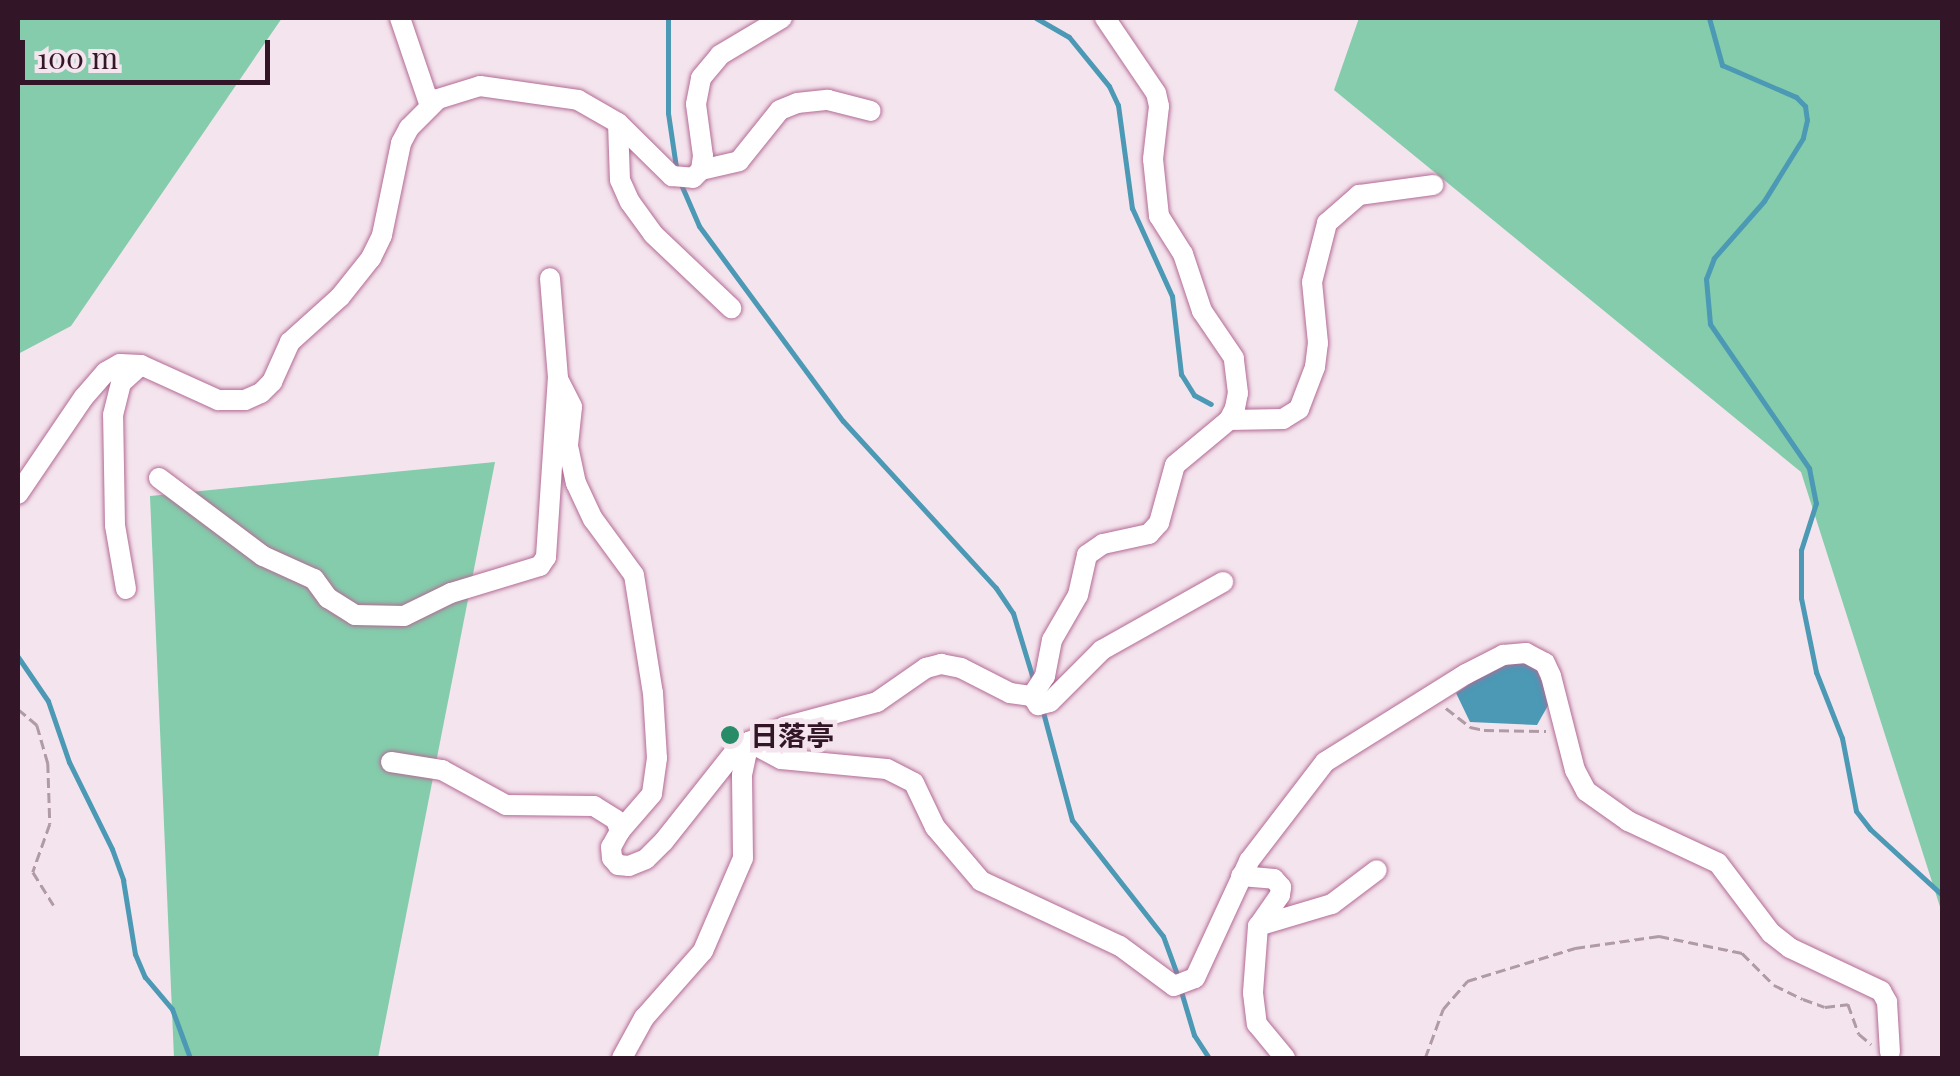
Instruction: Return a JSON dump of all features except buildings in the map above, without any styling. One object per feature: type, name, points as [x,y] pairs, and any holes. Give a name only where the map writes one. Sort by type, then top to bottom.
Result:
[{"type":"lane","points":[[400,18],[430,106]]},
{"type":"lane","points":[[700,170],[703,156],[696,104],[701,78],[720,55],[782,18]]},
{"type":"lane","points":[[1032,696],[1045,676],[1052,640],[1078,595],[1087,554],[1103,544],[1149,534],[1159,523],[1175,465],[1229,420],[1238,393],[1234,358],[1202,311],[1183,254],[1160,216],[1153,159],[1160,106],[1156,92],[1104,18]]},
{"type":"lane","points":[[18,494],[106,372],[120,364],[141,365],[218,400],[246,400],[261,393],[272,382],[290,342],[340,297],[371,258],[382,234],[401,142],[430,106],[456,91],[508,87],[578,100],[618,123],[672,176],[685,179],[700,170],[740,162],[780,110],[797,103],[828,100],[871,111]]},
{"type":"lane","points":[[618,123],[620,180],[630,202],[653,234],[731,308]]},
{"type":"lane","points":[[1229,420],[1283,419],[1299,409],[1315,366],[1318,343],[1312,282],[1327,222],[1359,195],[1433,185]]},
{"type":"lane","points":[[159,478],[263,556],[314,579],[344,609],[380,619],[404,616],[452,592],[540,566],[546,557],[558,378],[550,278]]},
{"type":"lane","points":[[126,589],[116,525],[112,415],[121,383],[141,365]]},
{"type":"lane","points":[[558,378],[572,408],[568,446],[576,483],[593,519],[634,575],[653,693],[658,758],[652,794],[611,847],[618,865],[629,866],[646,859],[684,821],[733,754],[749,742],[877,702],[926,668],[941,664],[961,668],[1010,694],[1032,696],[1038,704],[1050,702],[1102,650],[1224,582]]},
{"type":"lane","points":[[749,742],[780,758],[901,773],[914,783],[935,827],[954,853],[982,880],[1120,946],[1165,984],[1187,984],[1195,978],[1241,876],[1325,762],[1503,655],[1538,656],[1551,676],[1575,770],[1586,791],[1601,806],[1718,863],[1771,932],[1790,948],[1880,991],[1887,1002],[1890,1052]]},
{"type":"lane","points":[[622,1058],[644,1018],[703,951],[743,858],[742,775],[749,742]]},
{"type":"lane","points":[[391,762],[453,774],[506,805],[594,806],[616,820],[620,831]]},
{"type":"lane","points":[[1258,926],[1332,904],[1378,870]]},
{"type":"lane","points":[[1241,876],[1260,876],[1281,887],[1280,895],[1258,926],[1254,1017],[1285,1058]]},
{"type":"path","points":[[1431,695],[1470,727],[1567,732]]},
{"type":"path","points":[[18,709],[37,726],[48,763],[50,824],[33,872],[54,905]]},
{"type":"path","points":[[1425,1058],[1444,1009],[1467,982],[1575,948],[1659,936],[1742,953],[1774,985],[1803,999],[1825,1007],[1848,1004],[1860,1034],[1877,1049],[1890,1052]]},
{"type":"green space","points":[[18,18],[282,18],[71,326],[18,354]]},
{"type":"green space","points":[[1359,18],[1942,18],[1942,913],[1801,472],[1334,90]]},
{"type":"green space","points":[[495,462],[378,1058],[174,1058],[150,496]]},
{"type":"water","points":[[1515,660],[1536,667],[1550,702],[1537,725],[1470,722],[1456,693],[1499,664]]},
{"type":"waterway","points":[[668,18],[668,113],[676,167]]},
{"type":"waterway","points":[[1036,18],[1069,37],[1109,86],[1118,105],[1132,208],[1172,296],[1181,374],[1194,395],[1211,404]]},
{"type":"waterway","points":[[1709,18],[1722,65],[1796,97],[1805,106],[1807,120],[1803,138],[1764,201],[1714,258],[1706,279],[1710,324],[1809,468],[1816,503],[1801,550],[1801,598],[1816,672],[1842,738],[1856,811],[1870,829],[1942,895]]},
{"type":"waterway","points":[[680,182],[699,226],[843,421],[996,588],[1013,613],[1034,682]]},
{"type":"waterway","points":[[18,657],[48,701],[69,762],[112,849],[123,880],[135,954],[145,977],[172,1009],[190,1058]]},
{"type":"waterway","points":[[1043,712],[1072,820],[1163,936],[1178,977]]},
{"type":"waterway","points":[[1180,988],[1194,1035],[1209,1058]]},
{"type":"place","name":"日落亭","points":[[730,735]]}]
